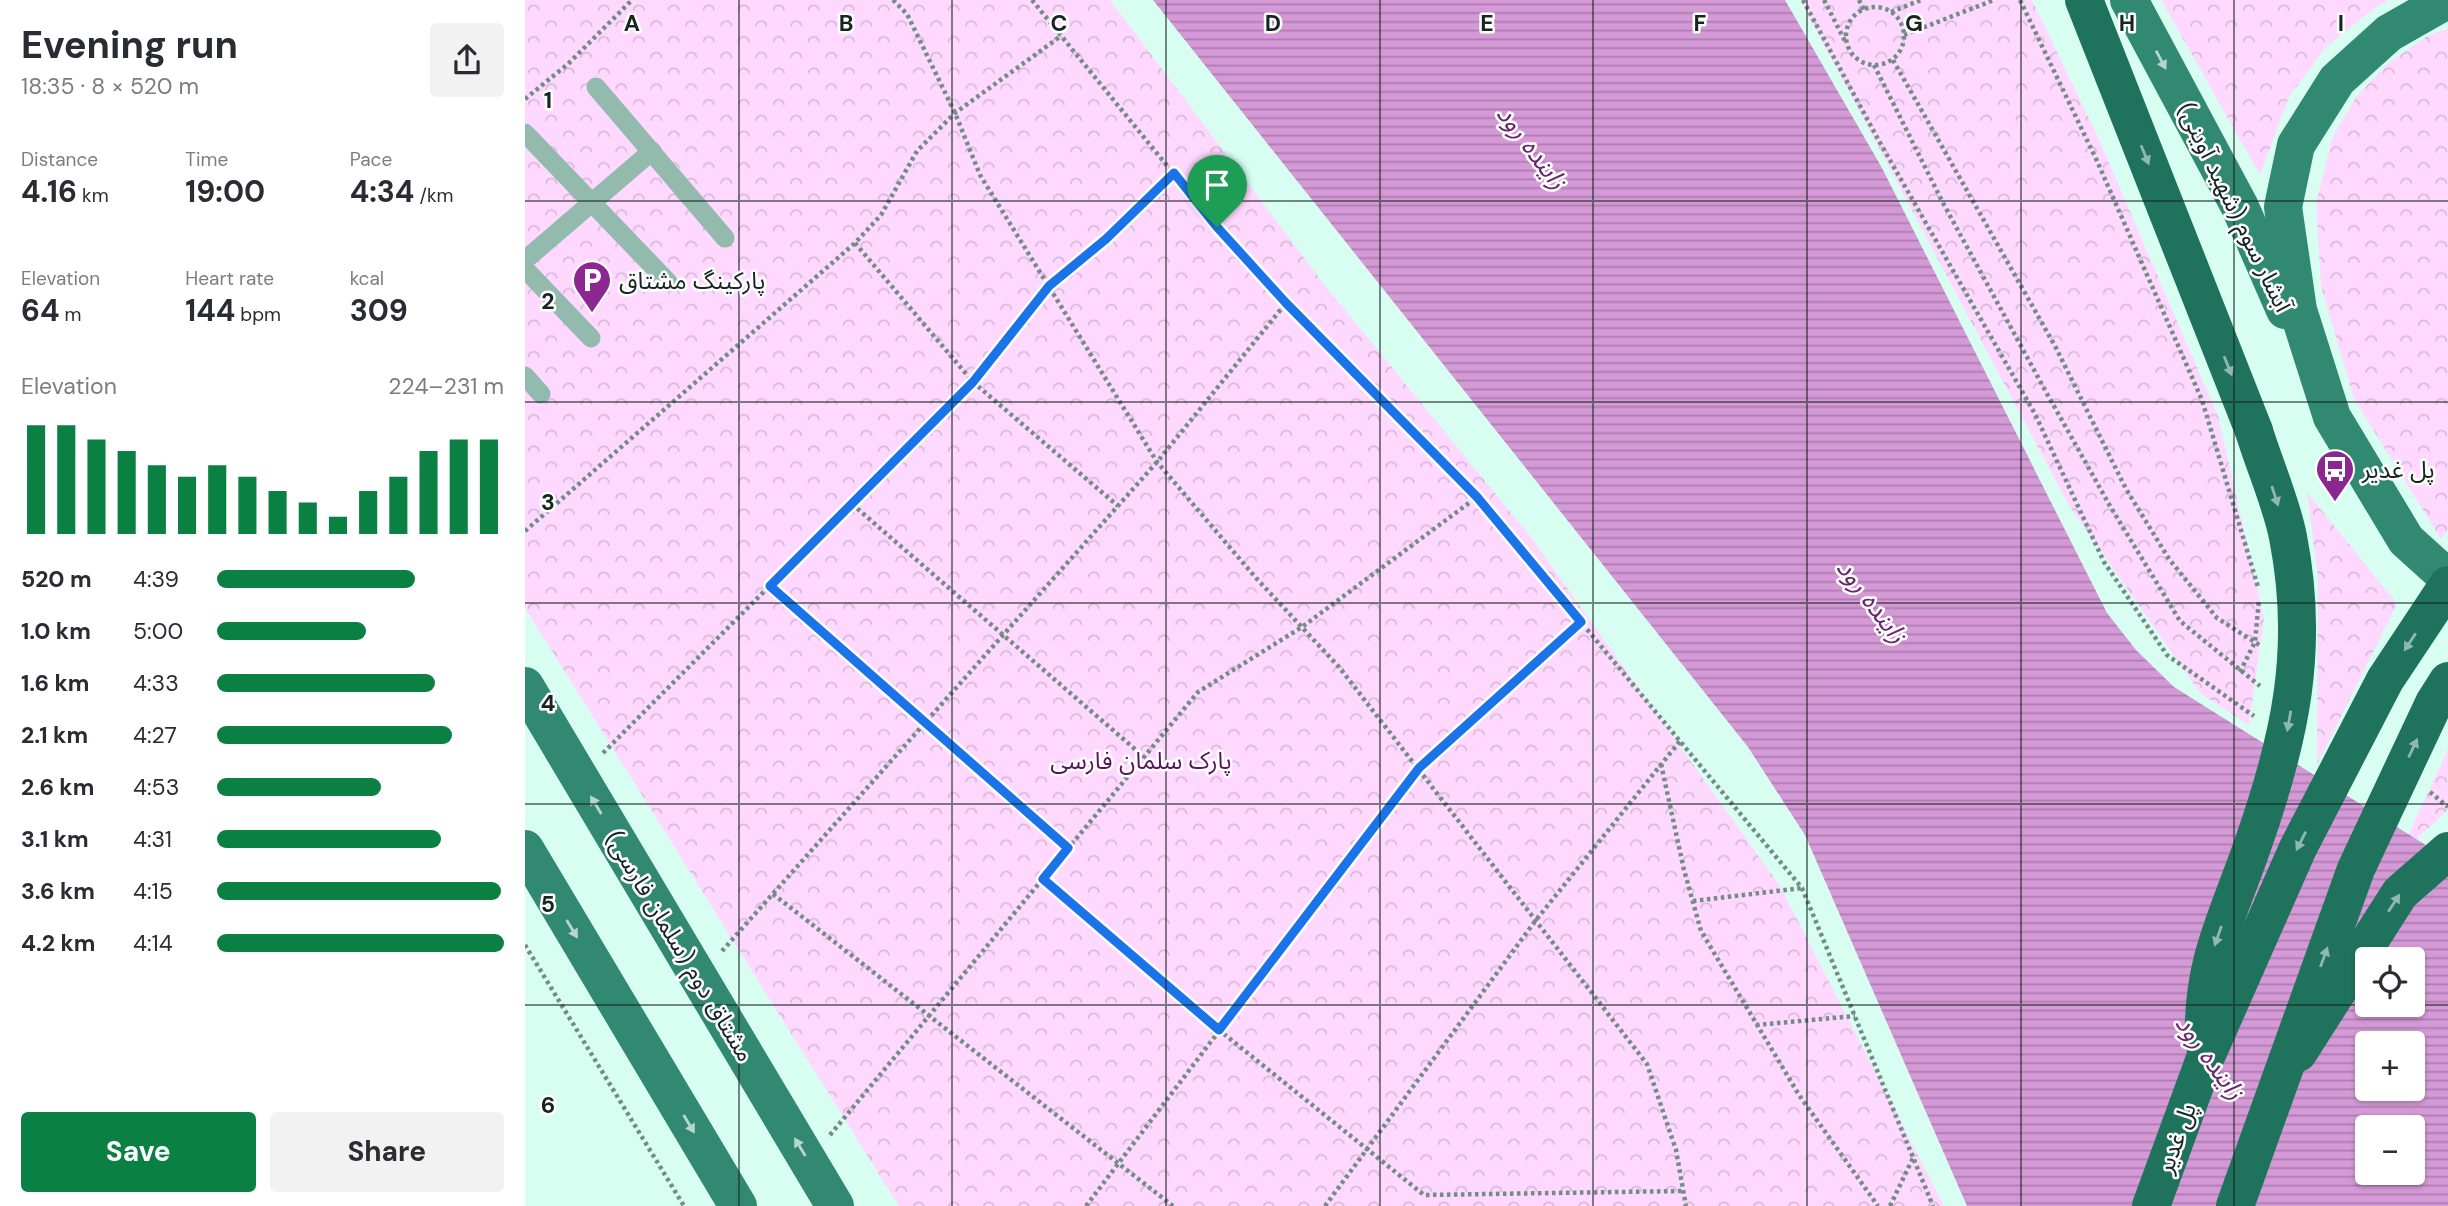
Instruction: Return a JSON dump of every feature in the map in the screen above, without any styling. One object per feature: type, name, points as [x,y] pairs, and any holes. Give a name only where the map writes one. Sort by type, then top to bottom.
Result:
[{"type":"highway","points":[[2084,0],[2254,431],[2288,536],[2298,635],[2289,726],[2270,795],[2217,938],[2209,969],[2202,1009],[2204,1060]]},
{"type":"highway","name":"پل غدیر","points":[[2151,1206],[2204,1060],[2298,848],[2385,680],[2448,585]]},
{"type":"highway","points":[[2235,1206],[2356,869],[2434,703],[2448,681]]},
{"type":"highway","points":[[2248,1206],[2279,1084],[2400,893],[2448,851]]},
{"type":"main road","name":"آبشار سوم (شهید آوینی)","points":[[2129,0],[2240,207],[2332,417]]},
{"type":"main road","points":[[2447,0],[2389,33],[2337,80],[2297,145],[2283,207],[2298,310],[2332,417],[2406,540],[2448,578]]},
{"type":"main road","name":"مشتاق دوم (سلمان فارسی)","points":[[525,686],[835,1206]]},
{"type":"main road","points":[[525,849],[738,1206]]},
{"type":"lane","points":[[596,87],[725,238]]},
{"type":"lane","points":[[525,133],[668,282]]},
{"type":"lane","points":[[525,260],[652,151]]},
{"type":"lane","points":[[525,270],[591,338]]},
{"type":"lane","points":[[525,376],[541,394]]},
{"type":"path","points":[[525,99],[568,64],[632,0]]},
{"type":"path","points":[[893,0],[907,14],[955,113],[980,175],[1157,461],[1256,578],[1339,667],[1647,1065],[1676,1150],[1686,1206]]},
{"type":"path","points":[[1032,0],[1217,227],[1286,303],[1477,497],[1803,888],[1933,1206]]},
{"type":"path","points":[[1803,0],[1879,141],[2035,414],[2104,562],[2167,655],[2264,722]]},
{"type":"path","points":[[1824,0],[1850,51],[1856,58],[1874,65],[1893,60],[1903,45],[1904,35],[1898,19],[1883,8],[1864,9],[1850,22],[1847,41],[1850,51]]},
{"type":"path","points":[[1860,0],[1864,9]]},
{"type":"path","points":[[1891,12],[1921,0]]},
{"type":"path","points":[[1904,35],[1994,0]]},
{"type":"path","points":[[2020,0],[2097,161],[2201,400],[2259,591],[2255,642],[2240,672]]},
{"type":"path","points":[[525,531],[855,243],[881,215],[916,151],[955,113],[1061,36]]},
{"type":"path","points":[[1893,60],[2055,346],[2126,489],[2169,559],[2217,618],[2255,642]]},
{"type":"path","points":[[1874,65],[1943,203],[2110,506],[2180,621],[2269,693]]},
{"type":"path","points":[[602,755],[973,382],[1049,286],[1106,239],[1174,173]]},
{"type":"path","points":[[855,243],[973,382],[1118,506]]},
{"type":"path","points":[[722,951],[1118,506],[1286,303]]},
{"type":"path","points":[[830,1135],[1198,692],[1302,627],[1477,497]]},
{"type":"path","points":[[852,504],[1144,757]]},
{"type":"path","points":[[770,586],[1068,848]]},
{"type":"path","points":[[1086,1206],[1419,768],[1581,622]]},
{"type":"path","points":[[1325,1206],[1536,920],[1680,741]]},
{"type":"path","points":[[1661,763],[1684,870],[1701,931],[1799,1096],[1878,1206]]},
{"type":"path","points":[[2422,785],[2448,807]]},
{"type":"path","points":[[1043,879],[1219,1030],[1424,1195],[1683,1191]]},
{"type":"path","points":[[1693,901],[1803,888]]},
{"type":"path","points":[[773,894],[1173,1206]]},
{"type":"path","points":[[525,944],[684,1206]]},
{"type":"path","points":[[1756,1025],[1855,1016]]},
{"type":"path","points":[[1890,1206],[1913,1157]]},
{"type":"green space","name":"پارک سلمان فارسی","points":[[525,0],[1110,0],[1323,283],[1530,536],[1780,886],[1944,1206],[899,1206],[525,608]]},
{"type":"green space","points":[[1800,0],[2032,0],[2097,135],[2218,416],[2264,618],[2249,725],[2200,693],[2068,504]]},
{"type":"green space","points":[[2161,0],[2389,0],[2327,46],[2289,97],[2260,175]]},
{"type":"green space","points":[[2448,28],[2448,530],[2441,539],[2354,399],[2321,286],[2316,203],[2332,138],[2356,97],[2386,65],[2427,36]]},
{"type":"green space","points":[[2307,492],[2397,604],[2317,765],[2318,578]]},
{"type":"green space","points":[[2448,749],[2448,810],[2399,855]]},
{"type":"water","name":"زاینده رود","points":[[1153,0],[1785,0],[1882,168],[2107,613],[2136,650],[2174,687],[2448,859],[2448,1206],[1967,1206],[1805,835],[1748,747]]},
{"type":"place","name":"پارکینگ مشتاق","points":[[592,314]]},
{"type":"place","name":"پل غدیر","points":[[2335,503]]},
{"type":"route","points":[[1174,173],[1217,227],[1286,303],[1477,497],[1581,622],[1419,768],[1219,1030],[1043,879],[1068,848],[770,586],[973,382],[1049,286],[1106,239],[1174,173]]}]
